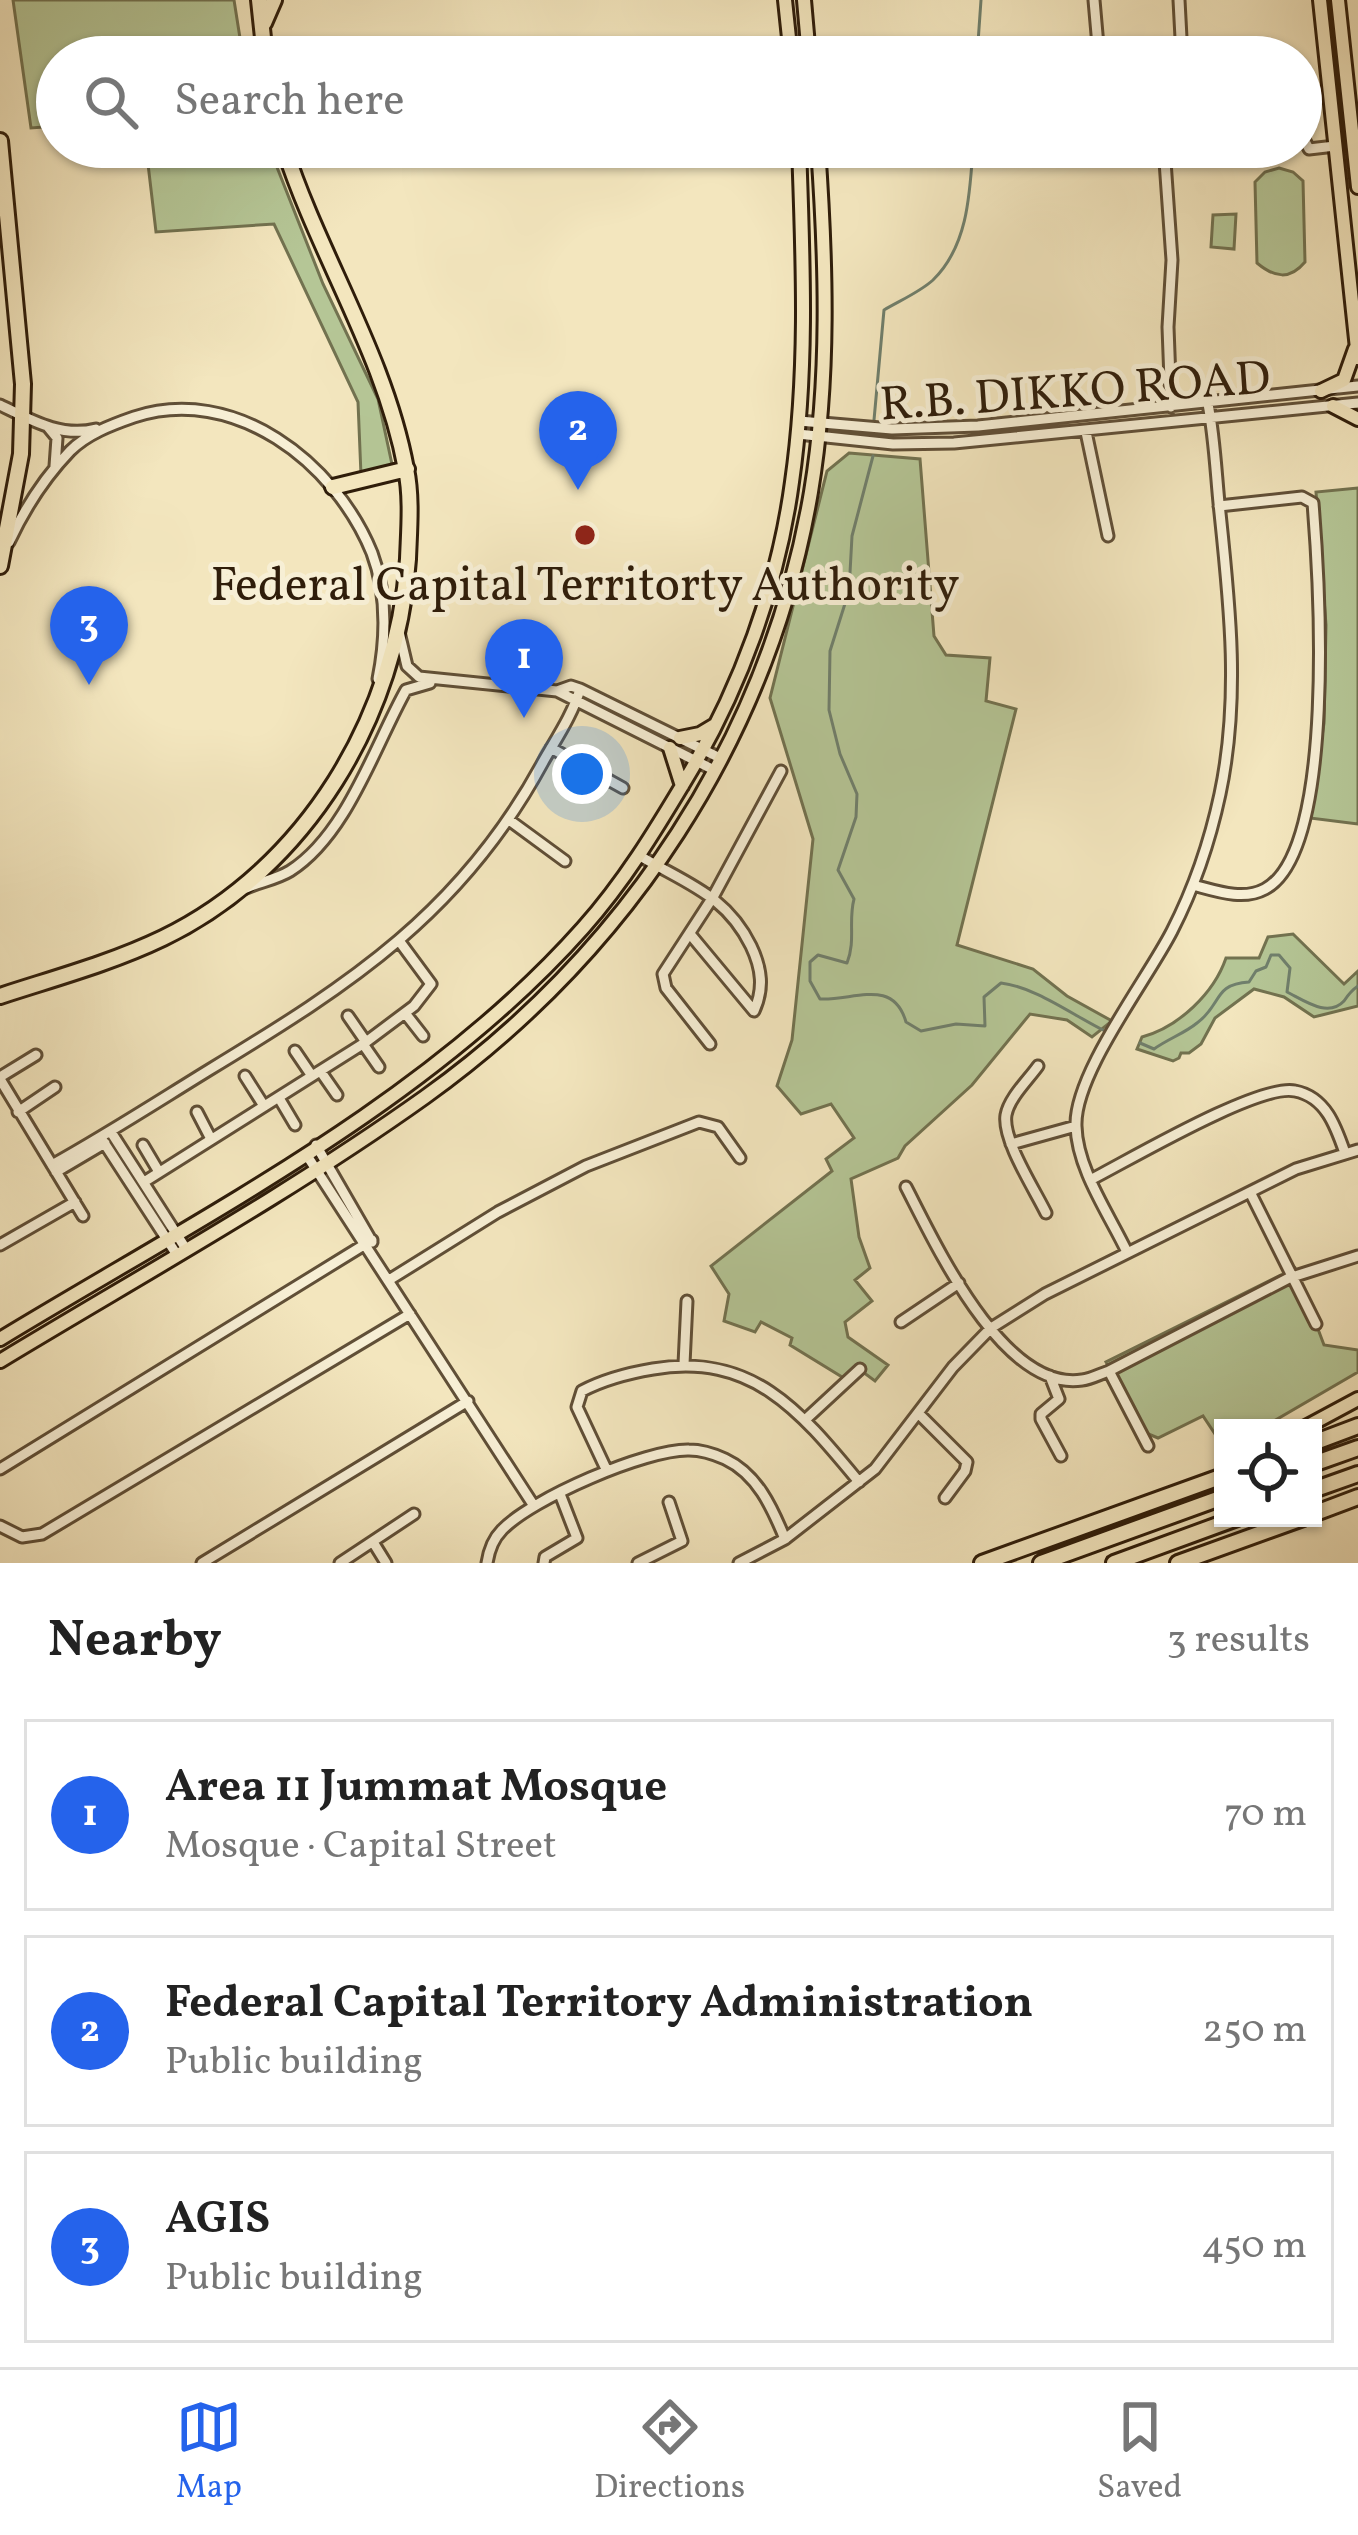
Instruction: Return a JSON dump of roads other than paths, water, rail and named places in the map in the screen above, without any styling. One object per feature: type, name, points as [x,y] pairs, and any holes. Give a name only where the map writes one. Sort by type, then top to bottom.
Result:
[{"type":"highway","points":[[259,0],[263,36]]},
{"type":"highway","points":[[262,28],[274,0]]},
{"type":"highway","points":[[0,141],[19,330],[21,417],[21,454],[1,562]]},
{"type":"highway","points":[[4,994],[87,969],[165,937],[230,895],[279,853],[312,816],[369,720],[399,632],[408,548],[406,469],[392,411],[367,343],[304,212],[290,168]]},
{"type":"highway","points":[[333,488],[406,469]]},
{"type":"highway","points":[[1322,1443],[1358,1426]]},
{"type":"highway","points":[[1322,1447],[1358,1447]]},
{"type":"highway","points":[[1322,1461],[1358,1447]]},
{"type":"highway","points":[[1322,1487],[1358,1474]]},
{"type":"highway","points":[[982,1563],[1214,1479]]},
{"type":"highway","points":[[1322,1511],[1358,1497]]},
{"type":"highway","points":[[1041,1563],[1214,1500]]},
{"type":"highway","points":[[1114,1563],[1214,1526]]},
{"type":"highway","points":[[1178,1563],[1278,1527]]},
{"type":"main road","points":[[785,0],[789,36]]},
{"type":"main road","points":[[804,0],[807,36]]},
{"type":"main road","points":[[1320,0],[1358,358]]},
{"type":"main road","points":[[1338,0],[1358,187]]},
{"type":"main road","points":[[0,1339],[311,1149],[414,1080],[513,998],[585,926],[640,856],[716,724],[746,656],[778,558],[798,427],[804,326],[800,168]]},
{"type":"main road","points":[[0,1361],[322,1166],[427,1096],[526,1015],[602,939],[658,867],[751,697],[782,611],[803,532],[819,429],[824,285],[819,168]]},
{"type":"main road","points":[[1321,391],[1348,375],[1356,342]]},
{"type":"main road","points":[[1333,406],[1358,419]]},
{"type":"main road","points":[[682,786],[675,743],[716,724]]},
{"type":"main road","points":[[1321,1419],[1358,1399]]},
{"type":"street","points":[[1094,0],[1097,36]]},
{"type":"street","points":[[1179,0],[1181,36]]},
{"type":"street","points":[[1322,148],[1335,146]]},
{"type":"street","points":[[1165,168],[1172,260],[1168,327],[1172,407]]},
{"type":"street","name":"R.B. DIKKO ROAD","points":[[798,427],[892,429],[1037,422],[1358,386]]},
{"type":"street","name":"R.B. DIKKO ROAD","points":[[819,429],[892,444],[1086,432],[1358,403]]},
{"type":"street","points":[[1127,1252],[1081,1153],[1076,1126],[1092,1070],[1193,886],[1220,794],[1232,693],[1232,629],[1208,404]]},
{"type":"street","points":[[0,405],[21,417],[73,433],[158,409],[230,414],[276,437],[333,488],[373,555],[383,604],[384,647],[369,720]]},
{"type":"street","points":[[48,427],[59,450],[51,475]]},
{"type":"street","points":[[1,562],[20,520],[51,475],[72,449],[105,427]]},
{"type":"street","points":[[1086,432],[1108,536]]},
{"type":"street","points":[[1193,886],[1252,894],[1282,874],[1300,836],[1316,734],[1320,645],[1312,503],[1302,497],[1219,506]]},
{"type":"street","points":[[399,632],[407,666],[418,677],[570,696],[717,764]]},
{"type":"street","points":[[230,895],[289,872],[310,852],[362,782],[406,690],[435,682]]},
{"type":"street","points":[[54,1168],[317,1004],[400,942],[459,885],[508,820],[551,748],[570,696]]},
{"type":"street","points":[[551,748],[623,788]]},
{"type":"street","points":[[710,1044],[662,979],[781,771]]},
{"type":"street","points":[[508,820],[565,861]]},
{"type":"street","points":[[640,856],[712,897],[740,925],[760,964],[754,1011],[690,934]]},
{"type":"street","points":[[144,1182],[405,1013],[431,984],[400,942]]},
{"type":"street","points":[[405,1013],[423,1036]]},
{"type":"street","points":[[348,1016],[379,1067]]},
{"type":"street","points":[[295,1051],[337,1095]]},
{"type":"street","points":[[36,1055],[0,1078],[83,1216]]},
{"type":"street","points":[[1037,1066],[1006,1114],[1011,1144],[1046,1214]]},
{"type":"street","points":[[245,1076],[264,1106]]},
{"type":"street","points":[[18,1112],[55,1087]]},
{"type":"street","points":[[1092,1179],[1277,1090],[1294,1090],[1322,1105],[1345,1153]]},
{"type":"street","points":[[278,1098],[295,1124]]},
{"type":"street","points":[[0,1107],[11,1100]]},
{"type":"street","points":[[197,1112],[211,1139]]},
{"type":"street","points":[[389,1280],[498,1212],[586,1166],[699,1122],[718,1127],[740,1158]]},
{"type":"street","points":[[1011,1144],[1076,1126]]},
{"type":"street","points":[[108,1137],[144,1182],[171,1235]]},
{"type":"street","points":[[108,1137],[182,1252]]},
{"type":"street","points":[[143,1145],[159,1172]]},
{"type":"street","points":[[311,1149],[534,1506]]},
{"type":"street","points":[[739,1563],[785,1539],[859,1482],[894,1447],[952,1367],[991,1328],[1045,1294],[1296,1169],[1358,1150]]},
{"type":"street","points":[[906,1186],[959,1283],[991,1328],[1011,1351],[1050,1376],[1082,1380],[1109,1371],[1289,1278],[1358,1256]]},
{"type":"street","points":[[1250,1192],[1316,1324]]},
{"type":"street","points":[[0,1244],[75,1202]]},
{"type":"street","points":[[0,1469],[369,1246]]},
{"type":"street","points":[[901,1322],[959,1283]]},
{"type":"street","points":[[684,1364],[687,1301]]},
{"type":"street","points":[[0,1526],[22,1538],[42,1534],[410,1314]]},
{"type":"street","points":[[607,1471],[580,1417],[577,1402],[582,1391],[638,1371],[684,1364],[726,1370],[752,1380],[806,1419],[859,1482]]},
{"type":"street","points":[[806,1419],[860,1369]]},
{"type":"street","points":[[1109,1371],[1148,1446]]},
{"type":"street","points":[[1050,1376],[1059,1399],[1041,1418],[1061,1456]]},
{"type":"street","points":[[202,1563],[468,1401]]},
{"type":"street","points":[[918,1413],[967,1462],[945,1498]]},
{"type":"street","points":[[487,1563],[499,1532],[534,1506],[607,1471],[666,1453],[710,1453],[744,1471],[760,1489],[785,1539]]},
{"type":"street","points":[[544,1563],[545,1557],[577,1538],[560,1494]]},
{"type":"street","points":[[638,1563],[682,1541],[669,1502]]},
{"type":"street","points":[[340,1563],[414,1514]]},
{"type":"street","points":[[373,1542],[386,1563]]},
{"type":"waterway","points":[[978,36],[981,0]]},
{"type":"waterway","points":[[874,420],[884,310],[933,280],[945,266],[965,218],[971,168]]},
{"type":"waterway","points":[[873,456],[852,536],[849,591],[830,651],[829,710],[857,794],[856,817],[838,870],[854,899],[851,947],[847,963],[818,955],[810,962],[810,981],[820,999],[882,995],[921,1031],[956,1024],[985,1026],[984,997],[1001,983],[1040,995],[1103,1030]]},
{"type":"waterway","points":[[1140,1043],[1154,1049],[1192,1027],[1223,991],[1249,982],[1256,971],[1266,967],[1271,955],[1279,955],[1290,968],[1287,992],[1316,1006],[1338,1006],[1358,986]]},
{"type":"place","name":"Federal Capital Territory Administration","points":[[578,490]]},
{"type":"place","name":"Federal Capital Territorty Authority","points":[[585,535]]},
{"type":"place","name":"AGIS","points":[[89,685]]},
{"type":"place","name":"Area 11 Jummat Mosque","points":[[524,718]]}]
